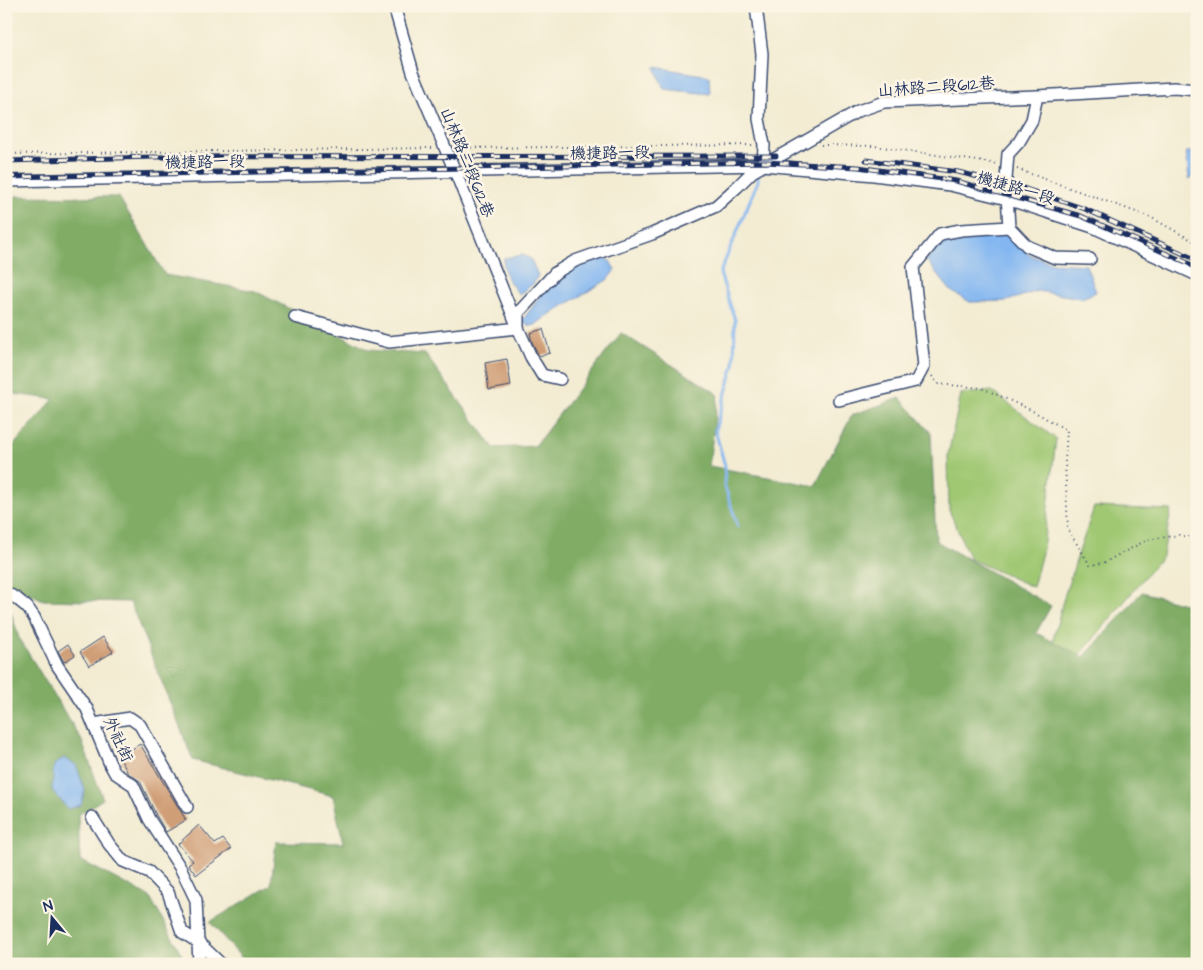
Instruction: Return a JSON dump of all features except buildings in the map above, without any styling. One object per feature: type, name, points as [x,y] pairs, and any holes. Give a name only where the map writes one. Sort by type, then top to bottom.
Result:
[{"type":"street","name":"山林路二段612巷","points":[[394,6],[413,72],[456,172],[518,328],[531,357],[542,375],[560,379]]},
{"type":"street","points":[[756,6],[762,54],[758,119],[764,145],[758,166]]},
{"type":"street","name":"山林路二段612巷","points":[[518,328],[518,313],[555,273],[575,261],[652,234],[716,206],[758,166],[858,111],[884,102],[1174,88],[1197,90]]},
{"type":"street","points":[[1037,96],[1032,120],[1019,142],[1008,154],[1006,179],[1008,227],[1027,246],[1056,258],[1090,259]]},
{"type":"street","name":"機捷路一段","points":[[6,181],[758,166],[883,176],[950,185],[1007,199],[1093,227],[1197,275]]},
{"type":"street","points":[[839,400],[916,381],[924,366],[913,267],[940,234],[961,230],[1008,227]]},
{"type":"street","points":[[296,318],[389,342],[518,328]]},
{"type":"street","name":"外社街","points":[[6,593],[27,606],[34,617],[57,665],[87,709],[115,773],[133,786],[149,819],[181,869],[196,900],[199,964]]},
{"type":"street","points":[[94,724],[130,718],[140,725],[187,807]]},
{"type":"street","points":[[92,817],[109,844],[123,861],[149,872],[168,892],[182,932],[198,942],[221,964]]},
{"type":"path","name":"機捷路一段","points":[[6,154],[751,145]]},
{"type":"path","name":"機捷路一段","points":[[818,145],[875,146],[1007,165],[1150,217],[1197,243]]},
{"type":"path","points":[[924,366],[938,384],[982,388],[1031,410],[1067,430],[1065,461],[1068,530],[1090,565],[1103,563],[1147,540],[1179,535],[1197,539]]},
{"type":"green space","points":[[6,196],[119,197],[165,275],[255,291],[369,350],[425,354],[494,448],[535,446],[621,333],[718,394],[709,466],[815,486],[852,415],[900,398],[931,433],[936,541],[1051,606],[1036,633],[1084,657],[1142,592],[1197,606],[1197,964],[247,964],[210,922],[271,885],[276,842],[343,843],[333,796],[193,760],[130,602],[43,600],[6,582],[6,454],[54,399],[6,393]]},
{"type":"green space","points":[[992,391],[1056,439],[1043,549],[1033,587],[970,559],[949,510],[948,455],[961,394]]},
{"type":"green space","points":[[1094,507],[1171,510],[1163,555],[1081,654],[1051,648],[1064,597]]},
{"type":"green space","points":[[6,610],[11,612],[19,638],[81,739],[103,799],[78,815],[80,860],[150,897],[183,957],[184,964],[6,964]]},
{"type":"water","points":[[655,67],[709,76],[710,94],[664,89]]},
{"type":"water","points":[[1186,152],[1197,152],[1197,174],[1189,179]]},
{"type":"water","points":[[1005,233],[1029,255],[1053,263],[1086,265],[1096,292],[1082,298],[1037,291],[1007,301],[970,302],[951,291],[926,260],[946,239]]},
{"type":"water","points":[[523,255],[531,259],[538,276],[533,284],[519,294],[507,278],[504,258]]},
{"type":"water","points":[[603,257],[610,261],[615,270],[607,280],[535,325],[529,326],[522,321],[545,290],[567,270]]},
{"type":"water","points":[[64,758],[76,765],[85,790],[81,805],[68,809],[52,790],[54,765]]},
{"type":"waterway","points":[[754,32],[755,90]]},
{"type":"waterway","points":[[738,527],[724,484],[725,466],[715,430],[734,365],[735,320],[720,273],[758,181],[758,171]]},
{"type":"railway","points":[[6,161],[154,157],[776,156]]},
{"type":"railway","points":[[866,160],[958,172],[1023,188],[1085,209],[1197,260]]},
{"type":"railway","points":[[6,177],[765,162],[858,167],[956,181],[1081,216],[1188,263],[1197,269]]}]
